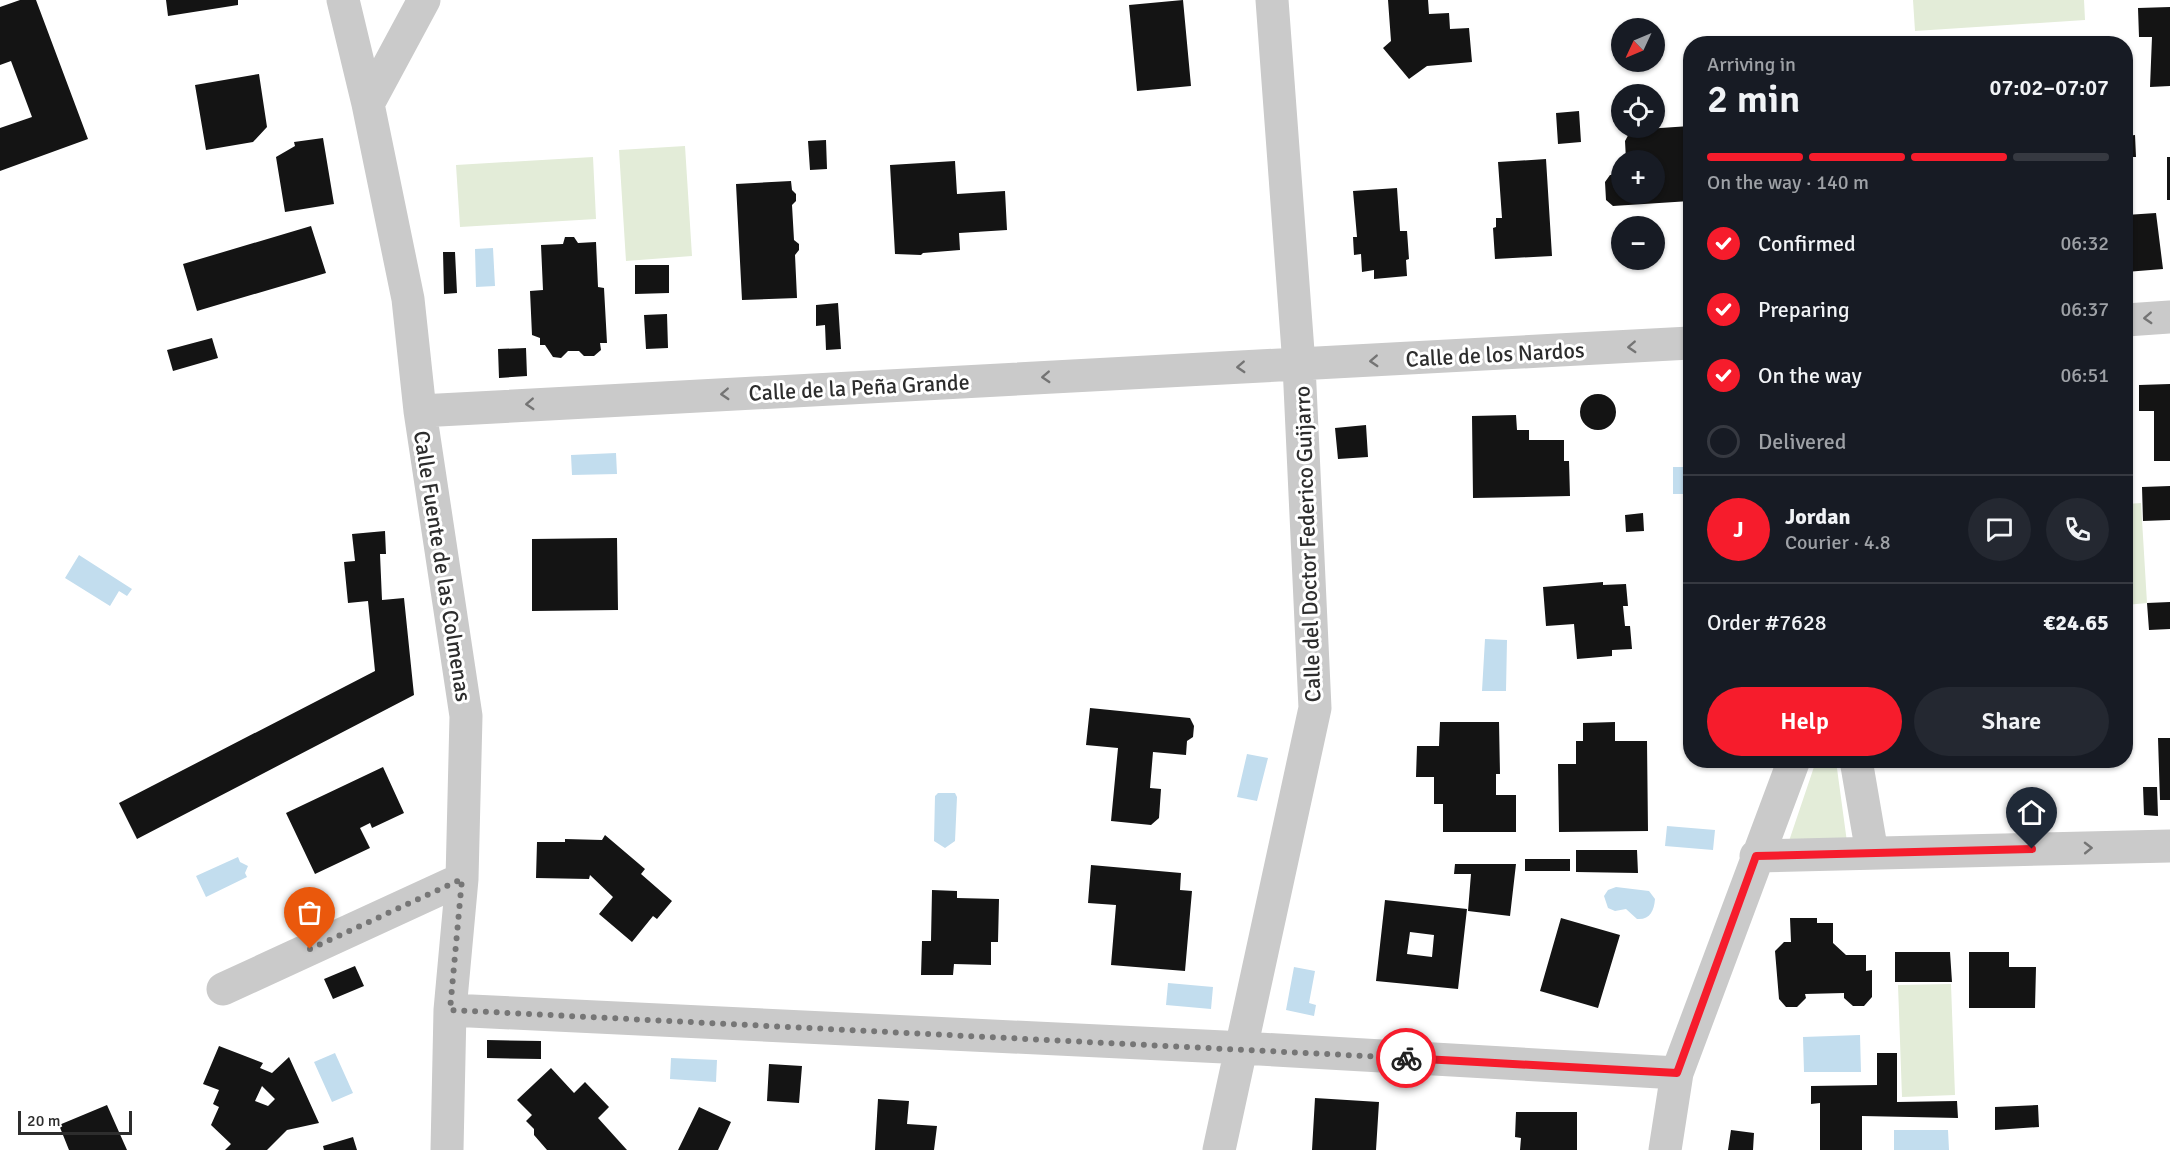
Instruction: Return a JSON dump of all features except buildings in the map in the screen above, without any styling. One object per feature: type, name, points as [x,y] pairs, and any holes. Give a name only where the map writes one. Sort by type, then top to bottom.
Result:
[{"type":"street","name":"Calle Fuente de las Colmenas","points":[[343,0],[368,104],[408,299],[420,411],[466,716],[462,879],[450,1010],[447,1150]]},
{"type":"street","points":[[368,104],[424,0]]},
{"type":"street","name":"Calle del Doctor Federico Guijarro","points":[[1219,1150],[1315,708],[1299,365],[1272,0]]},
{"type":"street","points":[[2133,320],[2170,317]]},
{"type":"street","name":"Calle de los Nardos","points":[[1299,365],[1683,343]]},
{"type":"street","name":"Calle de la Peña Grande","points":[[420,411],[1299,365]]},
{"type":"street","points":[[1665,1150],[1677,1073],[1756,856],[1791,768]]},
{"type":"street","points":[[1857,768],[1872,853]]},
{"type":"street","points":[[1756,856],[2170,846]]},
{"type":"street","points":[[223,989],[462,879]]},
{"type":"street","points":[[450,1010],[1677,1073]]},
{"type":"green space","points":[[1913,0],[2084,0],[2085,20],[1915,31]]},
{"type":"green space","points":[[685,146],[692,256],[626,261],[619,150]]},
{"type":"green space","points":[[593,157],[596,219],[460,227],[456,165]]},
{"type":"green space","points":[[2141,503],[2147,603],[2133,604],[2133,504]]},
{"type":"green space","points":[[1814,768],[1837,768],[1847,842],[1789,841]]},
{"type":"green space","points":[[1951,984],[1955,1095],[1902,1097],[1898,985]]},
{"type":"water","points":[[493,248],[495,286],[476,287],[475,249]]},
{"type":"water","points":[[616,453],[617,474],[572,475],[571,455]]},
{"type":"water","points":[[1673,467],[1683,467],[1683,494],[1673,494]]},
{"type":"water","points":[[79,555],[132,589],[127,596],[119,591],[110,606],[65,578]]},
{"type":"water","points":[[1485,639],[1507,640],[1506,691],[1482,691]]},
{"type":"water","points":[[1247,754],[1268,758],[1257,801],[1237,797]]},
{"type":"water","points":[[938,793],[955,793],[957,797],[955,841],[945,848],[934,841],[935,796]]},
{"type":"water","points":[[1667,826],[1715,830],[1713,850],[1665,846]]},
{"type":"water","points":[[238,857],[240,862],[248,866],[245,873],[247,877],[206,897],[196,876]]},
{"type":"water","points":[[1616,887],[1649,891],[1655,899],[1650,914],[1645,918],[1637,919],[1626,909],[1615,911],[1608,908],[1604,896],[1608,890]]},
{"type":"water","points":[[1294,967],[1315,971],[1309,1003],[1316,1005],[1314,1016],[1286,1010]]},
{"type":"water","points":[[1168,983],[1213,987],[1211,1009],[1166,1005]]},
{"type":"water","points":[[1860,1035],[1861,1072],[1804,1072],[1803,1037]]},
{"type":"water","points":[[335,1053],[353,1093],[332,1102],[314,1062]]},
{"type":"water","points":[[671,1058],[717,1060],[716,1082],[670,1079]]},
{"type":"water","points":[[1894,1130],[1948,1130],[1949,1150],[1894,1150]]},
{"type":"way so far","points":[[310,949],[462,879],[450,1010],[1224,1047],[1406,1058]]},
{"type":"route","points":[[1406,1058],[1677,1073],[1756,856],[2032,849]]}]
